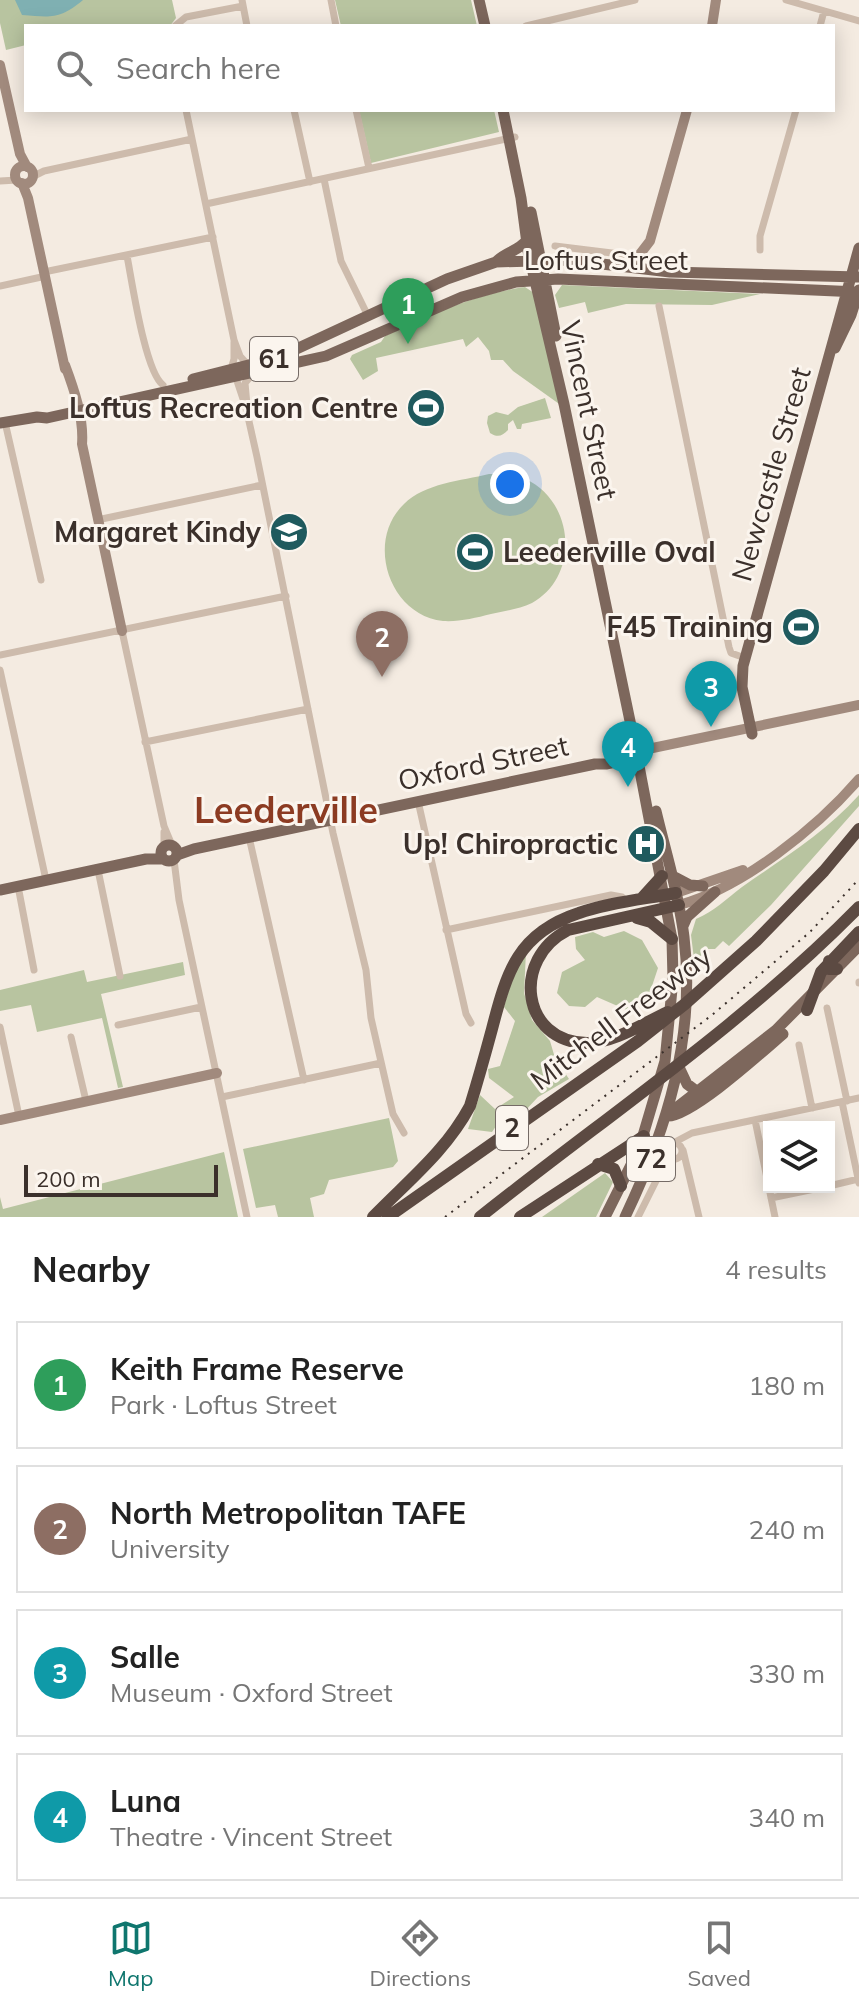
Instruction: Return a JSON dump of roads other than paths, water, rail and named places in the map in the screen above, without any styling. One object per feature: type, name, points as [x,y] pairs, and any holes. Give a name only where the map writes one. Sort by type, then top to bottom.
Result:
[{"type":"highway","name":"Mitchell Freeway","points":[[388,1217],[638,1041],[713,982],[756,941],[859,829]]},
{"type":"highway","points":[[634,902],[667,875]]},
{"type":"highway","points":[[373,1217],[440,1152],[470,1106],[505,979],[522,950],[538,934],[582,912],[634,902],[672,900]]},
{"type":"highway","points":[[626,919],[672,900]]},
{"type":"highway","name":"2","points":[[480,1217],[706,1042],[803,961],[859,907]]},
{"type":"highway","points":[[672,939],[645,919],[626,919],[568,930],[542,950],[532,968],[532,1001],[547,1027],[569,1040],[597,1042],[685,1004]]},
{"type":"highway","points":[[807,1010],[817,980],[859,932]]},
{"type":"highway","points":[[520,1217],[662,1122]]},
{"type":"highway","points":[[598,1164],[614,1169],[621,1186]]},
{"type":"main road","points":[[479,0],[485,24]]},
{"type":"main road","points":[[487,0],[492,24]]},
{"type":"main road","name":"Vincent Street","points":[[504,112],[512,138],[641,751]]},
{"type":"main road","name":"Vincent Street","points":[[509,112],[527,240],[536,260]]},
{"type":"main road","points":[[496,262],[527,240]]},
{"type":"main road","name":"Newcastle Street","points":[[748,731],[737,688],[742,657],[829,360],[851,315],[859,248]]},
{"type":"main road","name":"Loftus Street","points":[[250,370],[464,272],[496,262],[590,256],[629,261],[647,269],[855,276]]},
{"type":"main road","name":"Vincent Street","points":[[540,280],[557,343],[672,900]]},
{"type":"main road","name":"Loftus Street","points":[[74,408],[163,385],[333,354],[469,294],[497,286],[540,280],[856,291]]},
{"type":"main road","name":"Loftus Street","points":[[3,422],[37,417],[47,410],[74,408],[233,373]]},
{"type":"main road","name":"Oxford Street","points":[[169,853],[606,764],[641,751]]},
{"type":"main road","points":[[0,890],[169,853]]},
{"type":"main road","points":[[667,875],[690,885],[703,886]]},
{"type":"main road","points":[[683,927],[687,917],[715,892]]},
{"type":"main road","name":"72","points":[[625,1217],[671,1100],[679,1067],[687,970],[683,927],[672,900]]},
{"type":"main road","name":"72","points":[[662,1122],[655,1101],[669,1030],[672,900]]},
{"type":"main road","points":[[833,965],[859,946]]},
{"type":"main road","points":[[662,1122],[742,1069],[807,1010],[859,955]]},
{"type":"main road","points":[[662,1122],[776,1030],[814,993]]},
{"type":"main road","points":[[679,1067],[690,1087],[695,1090],[703,1088]]},
{"type":"main road","points":[[655,1101],[662,1122]]},
{"type":"main road","name":"72","points":[[605,1217],[639,1149],[662,1122]]},
{"type":"street","points":[[331,0],[336,24]]},
{"type":"street","points":[[534,24],[635,0]]},
{"type":"street","points":[[786,0],[859,21]]},
{"type":"street","points":[[176,24],[186,17],[243,3],[247,24]]},
{"type":"street","points":[[713,24],[718,3]]},
{"type":"street","points":[[821,24],[824,11]]},
{"type":"street","points":[[0,65],[74,408],[83,433],[82,444],[97,520],[247,1217]]},
{"type":"street","points":[[186,112],[234,340],[250,370],[245,383],[246,408]]},
{"type":"street","points":[[294,112],[310,182]]},
{"type":"street","points":[[356,112],[369,168]]},
{"type":"street","points":[[647,269],[650,241],[686,112]]},
{"type":"street","points":[[760,250],[760,236],[795,112]]},
{"type":"street","points":[[206,204],[512,138]]},
{"type":"street","points":[[2,180],[192,139]]},
{"type":"street","points":[[324,179],[341,261],[368,316]]},
{"type":"street","points":[[0,286],[213,237]]},
{"type":"street","points":[[629,261],[650,241]]},
{"type":"street","name":"Loftus Street","points":[[555,246],[590,256]]},
{"type":"street","points":[[127,256],[146,346],[155,378],[163,385]]},
{"type":"street","points":[[659,306],[729,647],[731,653],[742,657]]},
{"type":"street","points":[[234,340],[233,373],[246,408],[331,820],[366,970],[371,1018],[393,1114],[404,1133]]},
{"type":"street","points":[[3,422],[41,580]]},
{"type":"street","points":[[97,520],[262,485]]},
{"type":"street","points":[[0,655],[286,596]]},
{"type":"street","points":[[0,670],[46,880]]},
{"type":"street","name":"Oxford Street","points":[[748,731],[859,705]]},
{"type":"street","points":[[145,742],[308,709]]},
{"type":"street","name":"Oxford Street","points":[[641,751],[859,711]]},
{"type":"street","points":[[672,900],[715,892],[749,873],[836,805],[859,779]]},
{"type":"street","points":[[418,801],[466,1014],[471,1023]]},
{"type":"street","points":[[249,837],[304,1080]]},
{"type":"street","points":[[672,900],[746,869],[773,854]]},
{"type":"street","points":[[98,870],[120,976]]},
{"type":"street","points":[[18,886],[34,970]]},
{"type":"street","points":[[446,930],[616,895],[634,902]]},
{"type":"street","points":[[118,1025],[201,1007]]},
{"type":"street","points":[[827,1008],[859,1181],[835,1185]]},
{"type":"street","points":[[0,1027],[19,1116]]},
{"type":"street","points":[[71,1037],[86,1101]]},
{"type":"street","points":[[799,1045],[812,1108]]},
{"type":"street","points":[[222,1097],[381,1063]]},
{"type":"street","points":[[0,1120],[217,1073]]},
{"type":"street","points":[[657,1179],[676,1159],[680,1147],[692,1133],[859,1098]]},
{"type":"street","points":[[755,1120],[775,1217]]},
{"type":"street","points":[[638,1217],[657,1179],[669,1144],[680,1147]]},
{"type":"street","points":[[680,1147],[699,1217]]},
{"type":"street","points":[[666,1152],[689,1174]]},
{"type":"street","points":[[771,1198],[794,1193]]},
{"type":"water","points":[[15,0],[83,0],[61,14],[48,16],[22,15]]},
{"type":"railway","points":[[445,1217],[712,1015],[810,932],[859,879]]},
{"type":"place","name":"Keith Frame Reserve","points":[[408,344]]},
{"type":"place","name":"Loftus Recreation Centre","points":[[426,408]]},
{"type":"place","name":"Margaret Kindy","points":[[289,532]]},
{"type":"place","name":"Leederville Oval","points":[[475,552]]},
{"type":"place","name":"F45 Training","points":[[801,627]]},
{"type":"place","name":"North Metropolitan TAFE","points":[[382,677]]},
{"type":"place","name":"Salle","points":[[711,727]]},
{"type":"place","name":"Luna","points":[[628,787]]},
{"type":"place","name":"Up! Chiropractic","points":[[646,844]]},
{"type":"district","name":"Leederville","points":[[286,810]]}]
